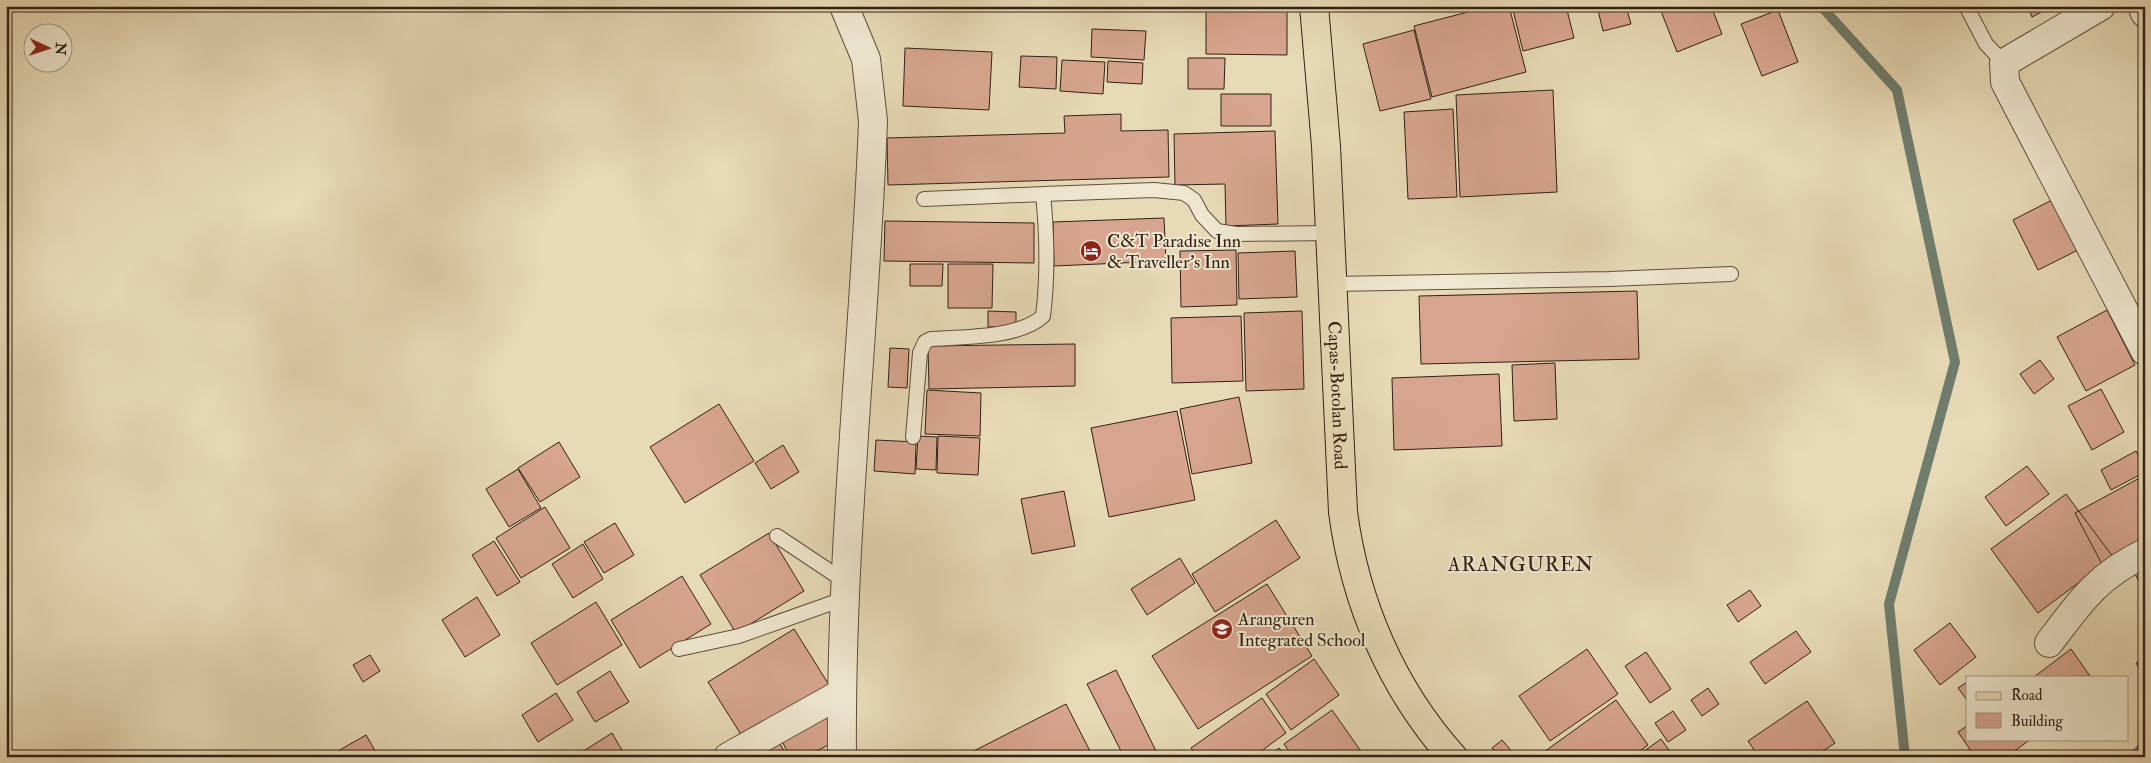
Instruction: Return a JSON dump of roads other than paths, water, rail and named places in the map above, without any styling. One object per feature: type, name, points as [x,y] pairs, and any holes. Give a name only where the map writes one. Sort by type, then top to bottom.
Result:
[{"type":"main road","name":"Capas-Botolan Road","points":[[1314,6],[1330,233],[1344,512],[1354,571],[1367,612],[1394,674],[1417,712],[1453,757]]},
{"type":"street","points":[[842,757],[842,693],[846,590],[873,121],[866,59],[844,6]]},
{"type":"street","points":[[2102,6],[2004,63],[2006,82],[2145,351]]},
{"type":"street","points":[[2142,6],[2145,13]]},
{"type":"street","points":[[2049,643],[2084,596],[2120,565],[2145,554]]},
{"type":"street","points":[[728,757],[842,693]]},
{"type":"lane","points":[[1966,6],[1986,44],[2004,63]]},
{"type":"lane","points":[[924,199],[1154,190],[1184,193],[1194,200],[1202,216],[1217,231],[1236,234],[1330,233]]},
{"type":"lane","points":[[913,437],[920,353],[925,342],[931,339],[988,335],[1036,322],[1043,316],[1046,274],[1043,194]]},
{"type":"lane","points":[[1332,284],[1610,279],[1731,274]]},
{"type":"lane","points":[[679,649],[739,636],[846,590],[777,536]]},
{"type":"waterway","points":[[1821,6],[1897,90],[1955,362],[1889,604],[1905,757]]},
{"type":"waterway","points":[[2133,757],[2145,745]]},
{"type":"place","name":"C&T Paradise Inn & Traveller's Inn","points":[[1091,251]]},
{"type":"place","name":"Aranguren Integrated School","points":[[1222,629]]},
{"type":"district","name":"ARANGUREN","points":[[1521,564]]}]
